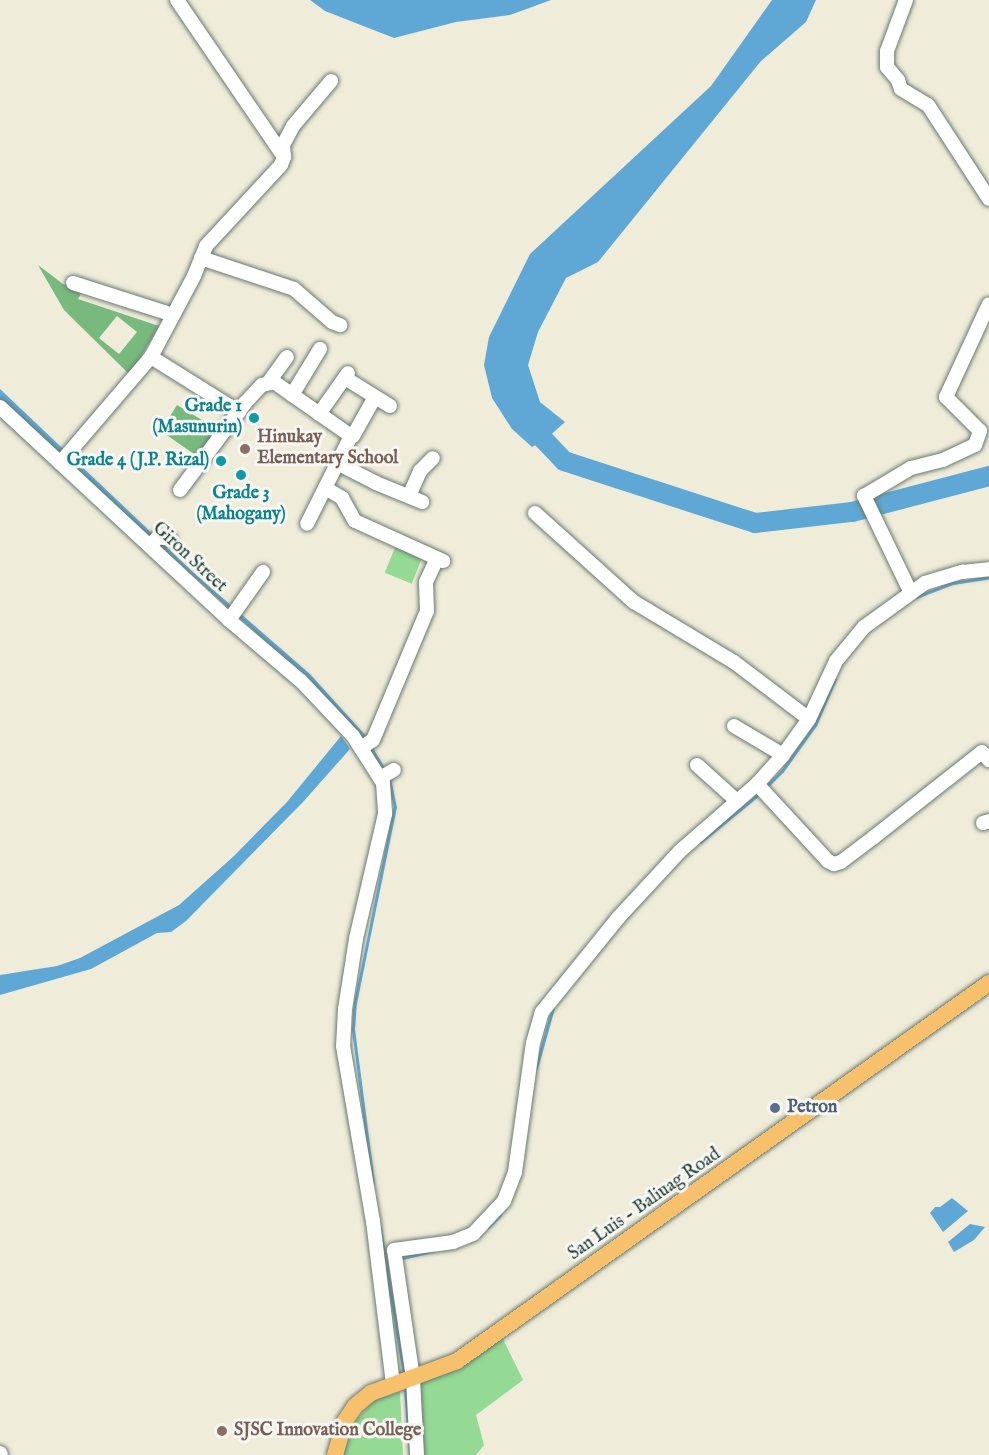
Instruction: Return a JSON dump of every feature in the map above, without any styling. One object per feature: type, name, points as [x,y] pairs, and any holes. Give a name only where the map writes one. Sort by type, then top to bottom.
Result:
[{"type":"main road","name":"San Luis - Baliuag Road","points":[[334,1455],[345,1421],[355,1406],[371,1393],[458,1361],[989,983]]},
{"type":"street","points":[[177,0],[284,157]]},
{"type":"street","points":[[906,0],[887,51],[888,67],[898,80],[901,89],[928,105],[989,199]]},
{"type":"street","points":[[64,458],[151,357],[206,246],[281,165],[284,157],[283,145],[293,126],[331,81]]},
{"type":"street","points":[[201,258],[294,289],[332,322],[340,325]]},
{"type":"street","points":[[74,283],[173,315]]},
{"type":"street","points":[[910,591],[864,496],[911,468],[943,460],[975,445],[980,431],[946,397],[989,304]]},
{"type":"street","points":[[292,395],[320,349]]},
{"type":"street","points":[[151,357],[239,412]]},
{"type":"street","points":[[268,384],[287,357]]},
{"type":"street","points":[[319,414],[347,375],[375,398],[390,406]]},
{"type":"street","points":[[180,490],[262,385],[274,382],[351,436],[307,524]]},
{"type":"street","points":[[353,436],[375,398]]},
{"type":"street","name":"Giron Street","points":[[0,407],[64,458],[158,541],[234,614],[353,736],[380,778]]},
{"type":"street","points":[[337,463],[376,483],[415,499],[420,471],[433,458]]},
{"type":"street","points":[[325,488],[342,498],[356,521],[440,560],[426,582],[428,611],[373,740],[361,748]]},
{"type":"street","points":[[535,513],[634,602],[734,662],[809,719]]},
{"type":"street","points":[[417,1455],[413,1378],[394,1250],[453,1242],[473,1234],[504,1201],[515,1172],[533,1044],[542,1012],[618,918],[680,851],[737,801],[759,786],[809,719],[836,661],[864,627],[910,591],[924,583],[953,575],[989,570]]},
{"type":"street","points":[[234,614],[263,572]]},
{"type":"street","points":[[734,726],[783,755]]},
{"type":"street","points":[[759,786],[770,801],[828,861],[834,864],[842,862],[982,752],[989,760]]},
{"type":"street","points":[[697,765],[737,801]]},
{"type":"street","points":[[393,1383],[374,1232],[343,1046],[345,1010],[356,939],[385,814],[383,783],[380,778],[394,770]]},
{"type":"green space","points":[[38,265],[63,284],[83,290],[78,299],[159,326],[130,375],[64,310]],"holes":[[[117,316],[137,332],[119,354],[99,338]]]},
{"type":"green space","points":[[177,405],[222,432],[201,459],[161,431]]},
{"type":"green space","points":[[396,545],[423,556],[412,584],[385,573]]},
{"type":"green space","points":[[502,1337],[523,1380],[476,1415],[484,1445],[476,1455],[421,1455],[417,1383]]},
{"type":"green space","points":[[400,1392],[403,1455],[343,1455],[356,1420],[374,1400]]},
{"type":"water","points":[[310,0],[551,0],[510,15],[456,22],[394,38],[325,11]]},
{"type":"water","points":[[772,0],[816,0],[806,22],[761,61],[598,262],[566,278],[538,332],[528,365],[540,402],[565,422],[545,440],[532,447],[512,429],[492,398],[484,365],[489,337],[530,254],[711,86]]},
{"type":"water","points":[[0,389],[194,573],[310,674],[366,736],[361,740],[275,650],[15,415],[0,400]]},
{"type":"water","points":[[341,736],[350,749],[303,802],[186,921],[171,932],[157,933],[91,969],[0,995],[0,975],[57,966],[80,958],[179,905],[234,856],[287,802]]},
{"type":"water","points":[[952,1198],[968,1211],[943,1232],[930,1213],[935,1207],[940,1207]]},
{"type":"water","points":[[970,1224],[985,1227],[974,1240],[954,1252],[948,1242]]},
{"type":"waterway","points":[[527,422],[564,461],[755,523],[852,512],[989,476]]},
{"type":"waterway","points":[[916,597],[953,583],[989,577]]},
{"type":"waterway","points":[[765,788],[782,771],[815,725],[835,679]]},
{"type":"waterway","points":[[371,748],[384,770]]},
{"type":"waterway","points":[[373,1183],[353,1029],[355,1003],[395,807],[389,779]]},
{"type":"waterway","points":[[700,842],[760,793]]},
{"type":"waterway","points":[[536,1068],[553,1008]]},
{"type":"waterway","points":[[488,1227],[500,1215]]},
{"type":"waterway","points":[[380,1228],[404,1374]]},
{"type":"waterway","points":[[398,1259],[433,1251]]},
{"type":"waterway","points":[[405,1388],[410,1455]]},
{"type":"place","name":"Grade 1 (Masunurin)","points":[[254,418]]},
{"type":"place","name":"Hinukay Elementary School","points":[[245,449]]},
{"type":"place","name":"Grade 4 (J.P. Rizal)","points":[[221,461]]},
{"type":"place","name":"Grade 3 (Mahogany)","points":[[241,475]]},
{"type":"place","name":"Petron","points":[[775,1108]]},
{"type":"place","name":"SJSC Innovation College","points":[[222,1431]]}]
